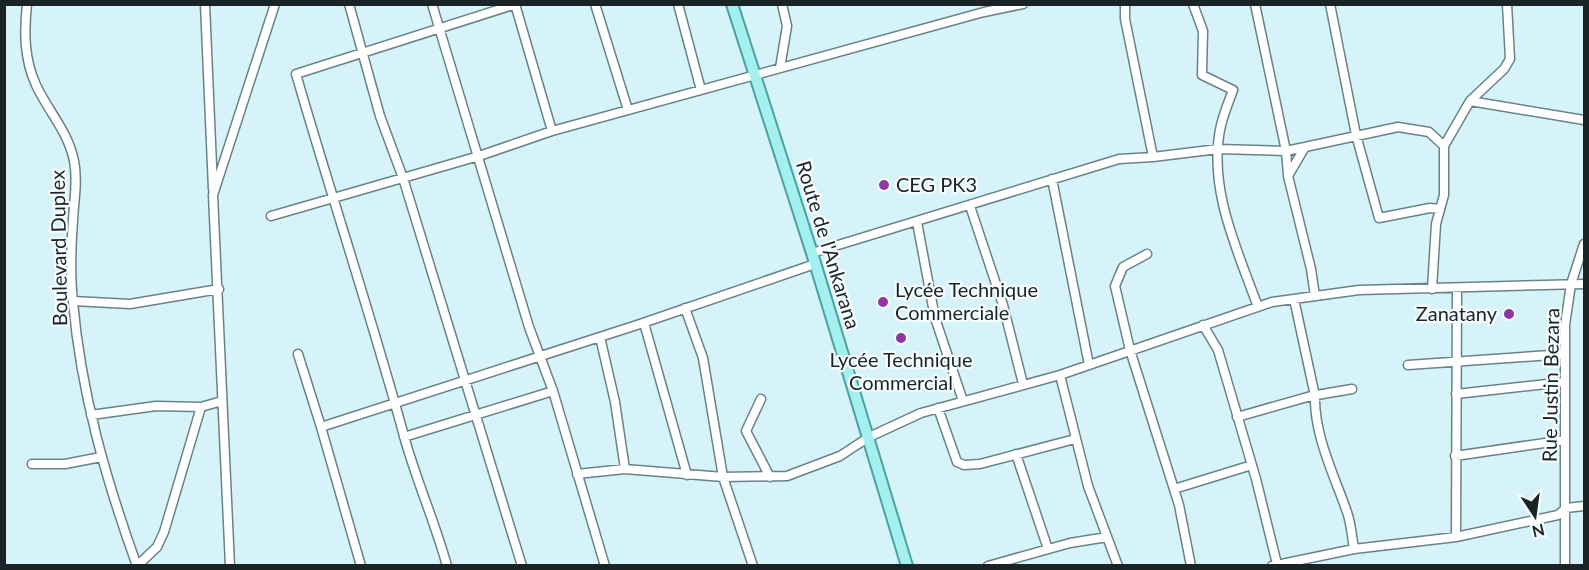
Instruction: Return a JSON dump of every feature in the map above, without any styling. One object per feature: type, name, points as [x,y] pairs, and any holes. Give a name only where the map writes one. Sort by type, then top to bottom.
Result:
[{"type":"main road","name":"Route de l'Ankarana","points":[[732,4],[814,258],[906,566]]},
{"type":"street","name":"Boulevard Duplex","points":[[27,4],[24,32],[28,62],[36,85],[66,135],[74,162],[71,246],[73,301],[91,415],[100,457],[137,565]]},
{"type":"street","points":[[205,4],[230,566]]},
{"type":"street","points":[[213,195],[275,4]]},
{"type":"street","points":[[349,4],[380,116],[403,178],[522,566]]},
{"type":"street","points":[[432,4],[605,566]]},
{"type":"street","points":[[595,4],[628,110]]},
{"type":"street","points":[[678,4],[701,90]]},
{"type":"street","points":[[780,68],[787,26],[782,4]]},
{"type":"street","points":[[271,216],[479,156],[552,131],[984,12],[1023,4]]},
{"type":"street","points":[[1125,4],[1125,19],[1153,158]]},
{"type":"street","points":[[1193,4],[1203,31],[1202,75],[1233,90],[1221,124],[1218,149],[1219,185],[1227,220],[1258,306]]},
{"type":"street","points":[[1255,4],[1286,152],[1288,176],[1311,269],[1315,296]]},
{"type":"street","points":[[1330,4],[1356,135],[1379,218],[1430,208],[1440,210]]},
{"type":"street","points":[[1432,289],[1436,224],[1444,195],[1444,146],[1470,101],[1504,69],[1510,59],[1506,4]]},
{"type":"street","points":[[447,566],[404,437],[396,403],[332,200],[296,74],[515,5],[552,131]]},
{"type":"street","points":[[1470,101],[1584,120]]},
{"type":"street","points":[[321,427],[644,323],[814,258],[917,222],[1119,159],[1153,158],[1218,149],[1286,152],[1398,127],[1429,132],[1444,146]]},
{"type":"street","points":[[1288,176],[1305,147]]},
{"type":"street","points":[[1052,179],[1089,365]]},
{"type":"street","points":[[970,206],[1003,305],[1023,384]]},
{"type":"street","points":[[917,222],[935,318],[963,401]]},
{"type":"street","name":"Rue Justin Bezara","points":[[1565,566],[1565,325],[1571,284],[1584,244]]},
{"type":"street","points":[[1147,254],[1124,267],[1115,286],[1130,350],[1174,489],[1191,566]]},
{"type":"street","points":[[577,474],[625,470],[723,477],[787,476],[840,456],[869,437],[938,408],[1060,375],[1258,306],[1359,290],[1584,284]]},
{"type":"street","points":[[73,301],[130,304],[219,289]]},
{"type":"street","points":[[1456,537],[1457,289]]},
{"type":"street","points":[[1294,299],[1315,396],[1315,411],[1334,479],[1348,514],[1354,549]]},
{"type":"street","points":[[685,308],[703,358],[723,477],[753,566]]},
{"type":"street","points":[[644,323],[687,475]]},
{"type":"street","points":[[1203,325],[1218,350],[1238,417],[1252,465],[1274,565],[1354,549],[1456,537],[1558,515],[1566,507],[1584,506]]},
{"type":"street","points":[[600,337],[615,402],[625,470]]},
{"type":"street","points":[[298,354],[361,566]]},
{"type":"street","points":[[1408,365],[1565,354]]},
{"type":"street","points":[[1060,375],[1088,486],[1118,566]]},
{"type":"street","points":[[1456,394],[1565,382]]},
{"type":"street","points":[[1238,417],[1315,396],[1352,389]]},
{"type":"street","points":[[404,437],[553,391]]},
{"type":"street","points":[[760,399],[746,431],[770,477]]},
{"type":"street","points":[[91,415],[156,406],[201,407],[222,401]]},
{"type":"street","points":[[137,565],[157,547],[164,532],[201,407]]},
{"type":"street","points":[[938,408],[957,462],[964,465],[980,464],[1076,439]]},
{"type":"street","points":[[1455,456],[1565,440]]},
{"type":"street","points":[[1016,454],[1048,549]]},
{"type":"street","points":[[32,464],[65,465],[100,457]]},
{"type":"street","points":[[1174,489],[1252,465]]},
{"type":"street","points":[[988,566],[1048,549],[1107,537]]},
{"type":"place","name":"CEG PK3","points":[[884,185]]},
{"type":"place","name":"Lycée Technique Commerciale","points":[[883,302]]},
{"type":"place","name":"Zanatany","points":[[1509,314]]},
{"type":"place","name":"Lycée Technique Commercial","points":[[901,338]]}]
